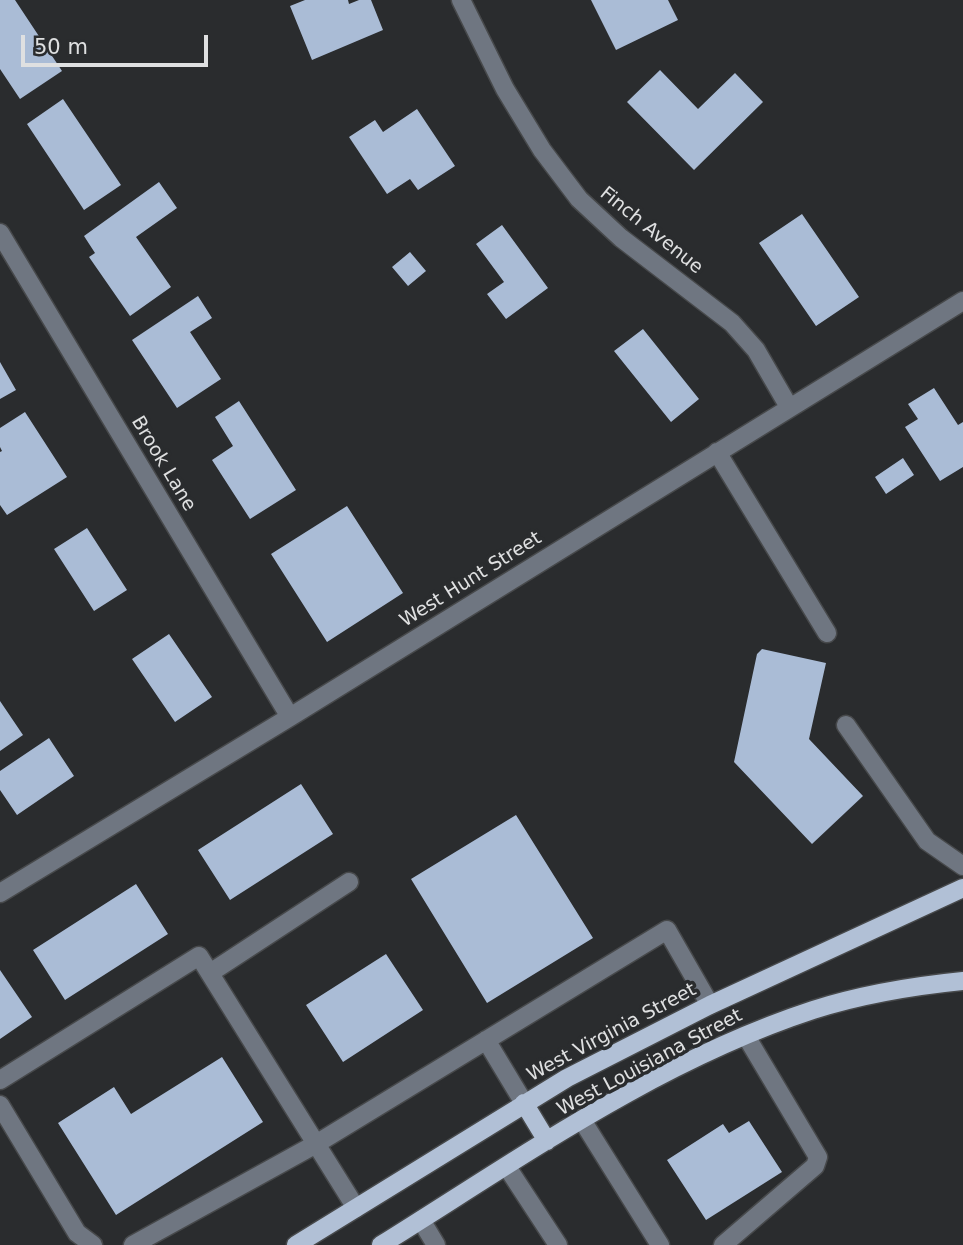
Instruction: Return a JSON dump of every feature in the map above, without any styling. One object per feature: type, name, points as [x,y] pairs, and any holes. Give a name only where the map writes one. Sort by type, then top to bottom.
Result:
[{"type":"main road","name":"West Virginia Street","points":[[296,1245],[568,1078],[710,1005],[963,888]]},
{"type":"main road","name":"West Louisiana Street","points":[[381,1245],[582,1120],[641,1087],[746,1036],[805,1013],[845,1002],[911,988],[963,981]]},
{"type":"main road","points":[[524,1103],[547,1141]]},
{"type":"street","name":"Finch Avenue","points":[[461,0],[505,89],[542,150],[579,199],[621,238],[732,323],[756,349],[789,407]]},
{"type":"street","name":"Brook Lane","points":[[0,233],[290,717]]},
{"type":"street","name":"West Hunt Street","points":[[0,893],[963,301]]},
{"type":"street","points":[[718,452],[827,633]]},
{"type":"street","points":[[846,725],[927,841],[963,866]]},
{"type":"street","points":[[210,973],[349,883]]},
{"type":"street","points":[[133,1245],[316,1144],[667,930],[710,1005]]},
{"type":"street","points":[[0,1080],[199,956],[356,1208]]},
{"type":"street","points":[[723,1245],[815,1166],[818,1157],[746,1036]]},
{"type":"street","points":[[486,1040],[524,1103]]},
{"type":"street","points":[[0,1105],[77,1233],[93,1245]]},
{"type":"street","points":[[582,1120],[660,1245]]},
{"type":"street","points":[[507,1167],[558,1245]]},
{"type":"street","points":[[421,1220],[436,1245]]},
{"type":"building","points":[[0,0],[15,0],[62,71],[20,99],[0,69]]},
{"type":"building","points":[[305,0],[348,0],[349,4],[359,0],[371,0],[383,30],[312,60],[290,6]]},
{"type":"building","points":[[591,0],[668,0],[678,20],[616,50]]},
{"type":"building","points":[[660,70],[698,109],[735,73],[763,102],[694,170],[627,102]]},
{"type":"building","points":[[63,99],[121,185],[84,210],[27,124]]},
{"type":"building","points":[[417,109],[455,166],[418,190],[410,179],[387,194],[349,137],[375,120],[383,132]]},
{"type":"building","points":[[159,182],[177,208],[136,237],[171,287],[130,316],[89,257],[95,253],[84,236]]},
{"type":"building","points":[[802,214],[859,297],[816,326],[759,243]]},
{"type":"building","points":[[502,225],[548,288],[506,319],[487,294],[504,282],[476,244]]},
{"type":"building","points":[[410,252],[426,271],[408,286],[392,267]]},
{"type":"building","points":[[198,296],[212,318],[190,332],[221,379],[177,408],[132,340]]},
{"type":"building","points":[[643,329],[699,399],[671,422],[614,351]]},
{"type":"building","points":[[0,362],[16,390],[0,399]]},
{"type":"building","points":[[934,388],[958,425],[963,422],[963,467],[940,481],[905,427],[918,419],[908,404]]},
{"type":"building","points":[[239,401],[296,490],[250,519],[212,460],[233,446],[215,417]]},
{"type":"building","points":[[25,412],[67,477],[7,515],[0,505],[0,428]]},
{"type":"building","points":[[903,458],[914,475],[886,494],[875,477]]},
{"type":"building","points":[[347,506],[403,593],[327,642],[271,554]]},
{"type":"building","points":[[87,528],[127,590],[94,611],[54,549]]},
{"type":"building","points":[[169,634],[212,697],[175,722],[132,659]]},
{"type":"building","points":[[762,649],[826,663],[809,739],[863,796],[812,844],[734,762],[757,654]]},
{"type":"building","points":[[0,701],[23,735],[0,751]]},
{"type":"building","points":[[49,738],[74,776],[17,815],[0,790],[0,771]]},
{"type":"building","points":[[301,784],[333,834],[230,900],[198,850]]},
{"type":"building","points":[[516,815],[593,938],[487,1003],[411,879]]},
{"type":"building","points":[[136,884],[168,934],[65,1000],[33,950]]},
{"type":"building","points":[[386,954],[423,1010],[343,1062],[306,1005]]},
{"type":"building","points":[[0,970],[32,1017],[0,1039]]},
{"type":"building","points":[[222,1057],[263,1122],[116,1215],[58,1123],[114,1087],[131,1114]]},
{"type":"building","points":[[749,1121],[782,1172],[706,1220],[667,1160],[723,1124],[729,1133]]}]
